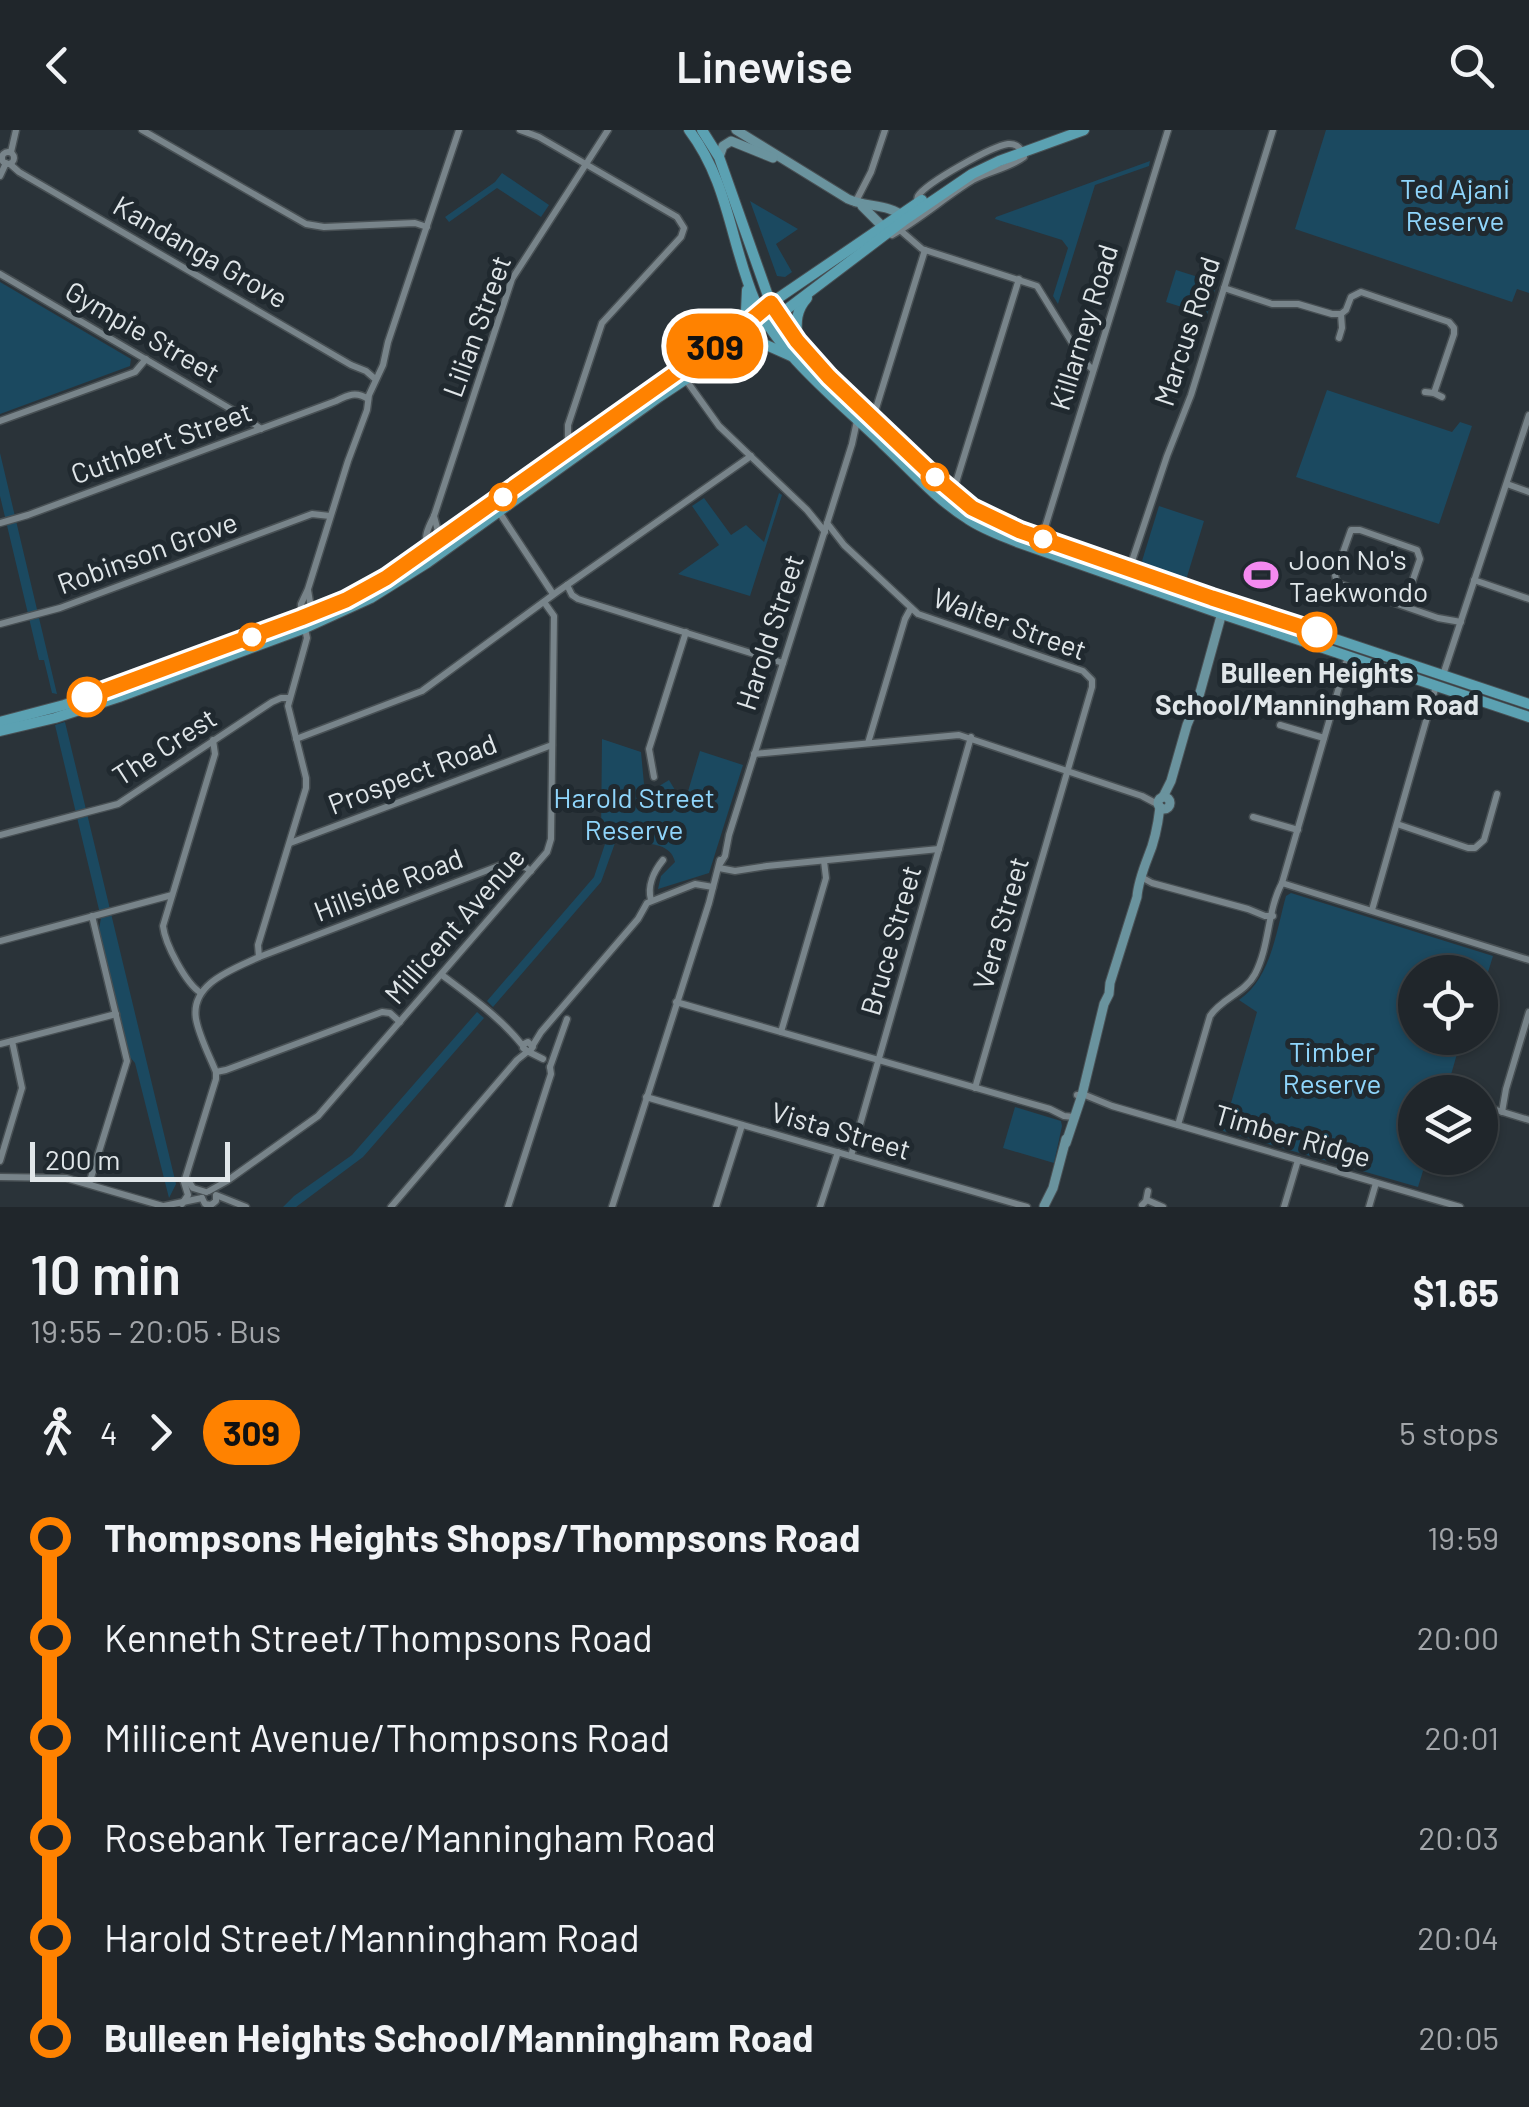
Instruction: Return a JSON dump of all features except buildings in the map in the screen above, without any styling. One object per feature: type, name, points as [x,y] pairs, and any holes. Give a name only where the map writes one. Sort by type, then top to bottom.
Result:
[{"type":"main road","points":[[689,130],[718,181],[745,272],[767,324],[796,359],[858,419],[872,425],[952,493],[994,520],[1348,655],[1529,704]]},
{"type":"main road","points":[[702,130],[719,157],[754,260],[778,315],[797,341],[944,502],[967,519],[1002,536],[1132,573]]},
{"type":"main road","points":[[0,731],[119,697],[306,620],[375,585],[495,510],[731,342],[767,324],[893,227],[916,204],[968,169],[1066,130]]},
{"type":"main road","points":[[577,450],[686,379],[771,303],[972,174],[1022,149],[1084,130]]},
{"type":"main road","points":[[754,260],[772,284],[792,289]]},
{"type":"main road","points":[[731,342],[746,309],[745,272]]},
{"type":"main road","points":[[797,341],[798,312],[818,286]]},
{"type":"main road","points":[[731,342],[762,343],[796,359]]},
{"type":"main road","points":[[1224,608],[1440,680],[1529,717]]},
{"type":"main road","points":[[0,722],[110,690],[306,620]]},
{"type":"street","points":[[0,176],[16,130]]},
{"type":"street","points":[[142,130],[306,224],[414,224],[426,229]]},
{"type":"street","points":[[259,957],[258,945],[306,784],[288,710],[307,638],[308,589],[367,410],[365,399],[372,377],[383,365],[459,130]]},
{"type":"street","points":[[520,130],[539,137],[677,218],[684,228],[681,237],[602,323],[568,425],[568,436],[577,450]]},
{"type":"street","name":"Lilian Street","points":[[437,548],[426,537],[512,278],[608,130]]},
{"type":"street","points":[[736,130],[861,205],[925,250],[1038,287],[1084,363],[1093,370]]},
{"type":"street","points":[[861,205],[886,130]]},
{"type":"street","name":"Killarney Road","points":[[1042,538],[1168,130]]},
{"type":"street","name":"Marcus Road","points":[[1132,573],[1273,130]]},
{"type":"street","points":[[719,157],[724,144],[736,141],[794,167]]},
{"type":"street","name":"Kandanga Grove","points":[[6,156],[28,177],[372,377]]},
{"type":"street","points":[[861,205],[895,210],[893,227]]},
{"type":"street","points":[[852,444],[872,425],[925,250]]},
{"type":"street","name":"Gympie Street","points":[[0,274],[261,429]]},
{"type":"street","points":[[952,493],[1018,279]]},
{"type":"street","points":[[1224,288],[1268,303],[1298,304],[1332,314],[1341,314],[1351,297],[1361,292],[1452,324],[1454,334],[1434,394]]},
{"type":"street","points":[[1338,338],[1341,314]]},
{"type":"street","points":[[1080,354],[1097,359]]},
{"type":"street","points":[[0,422],[138,371],[144,358]]},
{"type":"street","name":"Walter Street","points":[[686,379],[715,422],[911,608],[922,616],[1089,675],[1092,688],[1067,770]]},
{"type":"street","name":"Cuthbert Street","points":[[0,523],[336,402],[365,399]]},
{"type":"street","points":[[1372,910],[1440,680],[1529,415]]},
{"type":"street","name":"Harold Street","points":[[612,1207],[858,419]]},
{"type":"street","points":[[296,740],[415,694],[751,456]]},
{"type":"street","points":[[1506,484],[1529,492]]},
{"type":"street","points":[[495,510],[556,594]]},
{"type":"street","name":"Walter Street","points":[[807,510],[820,516],[844,545]]},
{"type":"street","name":"Robinson Grove","points":[[0,624],[60,608],[316,513],[329,519]]},
{"type":"street","points":[[434,516],[437,548]]},
{"type":"street","points":[[1404,606],[1419,552],[1414,547],[1351,530],[1335,582],[1459,626]]},
{"type":"street","points":[[1474,580],[1529,600]]},
{"type":"street","points":[[568,587],[585,600],[784,663]]},
{"type":"street","name":"Millicent Avenue","points":[[209,1197],[318,1116],[547,852],[551,843],[553,622],[545,604]]},
{"type":"street","points":[[868,743],[904,620],[911,608]]},
{"type":"street","points":[[1146,879],[1143,868],[1224,608]]},
{"type":"street","points":[[654,777],[649,750],[686,632]]},
{"type":"street","points":[[1178,1125],[1210,1016],[1255,975],[1280,901],[1348,655]]},
{"type":"street","name":"The Crest","points":[[0,835],[114,806],[272,702],[289,698]]},
{"type":"street","points":[[1280,726],[1324,738]]},
{"type":"street","points":[[754,754],[955,735],[1163,803]]},
{"type":"street","name":"Bruce Street","points":[[851,1156],[971,738]]},
{"type":"street","points":[[214,740],[215,754],[163,923],[164,935],[191,986],[201,993],[196,1019],[216,1072],[184,1182],[188,1188],[209,1197],[246,1207]]},
{"type":"street","name":"Prospect Road","points":[[289,844],[552,745]]},
{"type":"street","name":"Vera Street","points":[[976,1088],[1067,770]]},
{"type":"street","points":[[1396,824],[1475,848],[1484,840],[1497,794]]},
{"type":"street","points":[[1253,817],[1298,830]]},
{"type":"street","points":[[719,868],[732,872],[940,849]]},
{"type":"street","points":[[651,900],[650,887],[663,860]]},
{"type":"street","points":[[781,1032],[826,878],[824,861]]},
{"type":"street","name":"Hillside Road","points":[[201,993],[212,981],[259,957],[509,862],[519,862],[531,871]]},
{"type":"street","points":[[1146,879],[1273,916]]},
{"type":"street","points":[[1045,1207],[1102,1017],[1113,996],[1138,886],[1146,879]]},
{"type":"street","points":[[1282,883],[1527,959]]},
{"type":"street","points":[[392,1207],[651,900],[686,889],[711,891]]},
{"type":"street","points":[[0,941],[172,895]]},
{"type":"street","points":[[89,1184],[126,1064],[92,916]]},
{"type":"street","points":[[443,972],[547,1064]]},
{"type":"street","points":[[676,1002],[1071,1115]]},
{"type":"street","points":[[216,1072],[382,1012],[390,1013],[400,1022]]},
{"type":"street","points":[[1529,1012],[1500,1111],[1529,1120]]},
{"type":"street","points":[[0,1044],[116,1014]]},
{"type":"street","points":[[508,1207],[547,1083],[547,1064],[556,1054],[567,1019]]},
{"type":"street","points":[[0,1162],[22,1088],[12,1040]]},
{"type":"street","name":"Timber Ridge","points":[[1080,1096],[1460,1207]]},
{"type":"street","name":"Vista Street","points":[[646,1097],[1025,1206],[1045,1207]]},
{"type":"street","points":[[716,1207],[742,1124]]},
{"type":"street","points":[[820,1207],[838,1152]]},
{"type":"street","points":[[1284,1207],[1298,1160]]},
{"type":"street","points":[[189,1171],[191,1186],[209,1197]]},
{"type":"street","points":[[0,1176],[66,1178],[164,1207],[209,1197],[226,1198],[236,1204]]},
{"type":"street","points":[[226,1182],[226,1198]]},
{"type":"street","points":[[1369,1207],[1376,1182]]},
{"type":"street","points":[[182,1205],[188,1198],[188,1188]]},
{"type":"street","points":[[985,1204],[991,1196]]},
{"type":"street","points":[[1146,1198],[1163,1207]]},
{"type":"green space","name":"Ted Ajani Reserve","points":[[1326,130],[1529,130],[1529,293],[1517,289],[1512,302],[1295,229]]},
{"type":"green space","points":[[1150,161],[1149,166],[1095,185],[1058,304],[1053,296],[1068,248],[1062,240],[996,217]]},
{"type":"green space","points":[[502,173],[549,205],[541,217],[497,188],[449,222],[445,217]]},
{"type":"green space","points":[[750,201],[798,229],[776,244],[792,272],[785,277],[777,276]]},
{"type":"green space","points":[[1176,270],[1217,283],[1207,315],[1166,302]]},
{"type":"green space","points":[[0,282],[131,359],[130,366],[0,414]]},
{"type":"green space","points":[[1327,390],[1452,432],[1460,422],[1472,426],[1439,524],[1296,477]]},
{"type":"green space","points":[[0,453],[57,694],[52,693],[44,660],[39,660],[0,496]]},
{"type":"green space","points":[[779,493],[782,495],[750,596],[678,574],[719,545],[692,506],[704,498],[731,535],[746,525],[764,542]]},
{"type":"green space","points":[[1159,506],[1204,521],[1186,580],[1144,566],[1142,561]]},
{"type":"green space","points":[[65,722],[176,1184],[169,1198],[99,929],[101,918],[55,725]]},
{"type":"green space","name":"Harold Street Reserve","points":[[602,739],[641,752],[644,784],[656,788],[669,780],[684,805],[700,751],[743,765],[709,873],[658,889],[661,876],[675,862],[672,854],[650,844],[615,843],[601,882],[493,1007],[487,1001],[594,877],[606,841],[601,839]]},
{"type":"green space","name":"Timber Reserve","points":[[1291,893],[1490,955],[1398,955],[1398,1055],[1457,1055],[1451,1075],[1398,1075],[1398,1175],[1422,1175],[1418,1187],[1223,1131],[1257,1012],[1239,1000],[1250,991],[1265,967],[1286,896]]},
{"type":"green space","points":[[477,1012],[484,1018],[363,1157],[296,1207],[283,1207],[352,1155]]},
{"type":"green space","points":[[1015,1107],[1061,1121],[1054,1163],[1003,1148]]},
{"type":"bus line","name":"309","points":[[87,697],[301,618],[386,578],[771,303],[829,377],[972,508],[1020,531],[1317,632]]},
{"type":"place","name":"Joon No's Taekwondo","points":[[1261,575]]},
{"type":"place","name":"Bulleen Heights School/Manningham Road","points":[[1317,632]]}]
